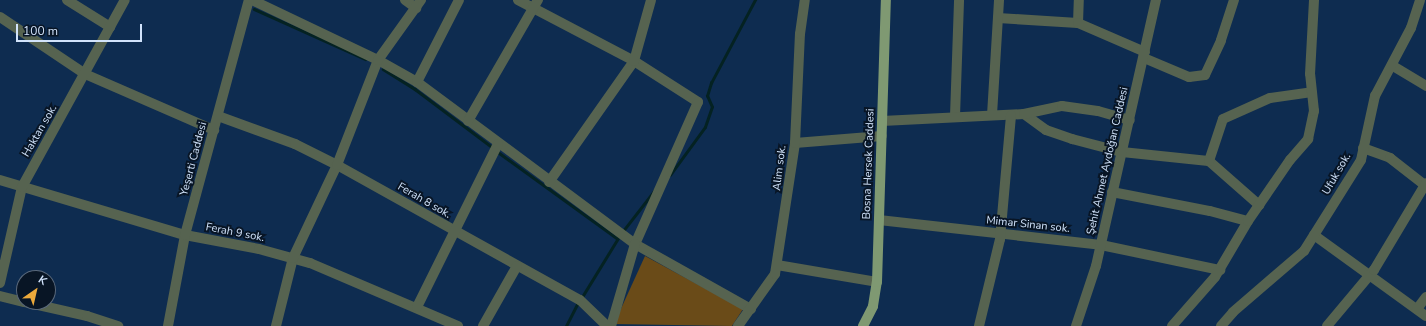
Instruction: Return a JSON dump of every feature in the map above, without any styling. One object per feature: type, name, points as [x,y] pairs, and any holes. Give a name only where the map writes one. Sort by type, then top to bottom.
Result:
[{"type":"main road","name":"Bosna Hersek Caddesi","points":[[863,326],[873,306],[877,282],[886,0]]},
{"type":"street","points":[[67,0],[110,27]]},
{"type":"street","name":"Haktan sok.","points":[[0,283],[22,187],[125,0]]},
{"type":"street","points":[[250,0],[378,60],[417,82],[549,182],[635,244],[751,309]]},
{"type":"street","name":"Yeşerti Caddesi","points":[[168,326],[185,235],[250,0]]},
{"type":"street","points":[[276,326],[293,258],[337,165],[378,60],[419,4],[405,0]]},
{"type":"street","points":[[417,82],[459,0]]},
{"type":"street","points":[[518,0],[536,4],[634,60],[698,102],[635,244],[611,326]]},
{"type":"street","points":[[549,182],[634,60],[651,0]]},
{"type":"street","name":"Alim sok.","points":[[738,326],[775,274],[777,265],[796,143],[797,77],[805,0]]},
{"type":"street","points":[[955,116],[959,0]]},
{"type":"street","points":[[992,115],[1000,0]]},
{"type":"street","points":[[1078,23],[1080,0]]},
{"type":"street","name":"Şehit Ahmet Aydoğan Caddesi","points":[[1076,326],[1100,245],[1145,55],[1156,0]]},
{"type":"street","points":[[998,18],[1078,23],[1189,77],[1205,75],[1221,40],[1234,0]]},
{"type":"street","points":[[1172,326],[1220,270],[1248,221],[1290,160],[1308,139],[1314,111],[1310,74],[1314,0]]},
{"type":"street","name":"Ufuk sok.","points":[[1221,326],[1233,312],[1304,251],[1361,160],[1375,96],[1393,66],[1411,28],[1420,0]]},
{"type":"street","points":[[468,121],[536,4]]},
{"type":"street","points":[[0,17],[85,74],[214,130]]},
{"type":"street","points":[[1393,66],[1426,86]]},
{"type":"street","points":[[1209,161],[1223,119],[1270,98],[1312,92]]},
{"type":"street","points":[[882,122],[955,116],[1024,114],[1062,106],[1098,111],[1130,120]]},
{"type":"street","points":[[1024,114],[1046,130],[1122,152],[1209,161],[1259,205]]},
{"type":"street","points":[[979,326],[1000,234],[1011,115]]},
{"type":"street","name":"Ferah 8 sok.","points":[[218,116],[295,144],[337,165],[455,233],[580,300],[606,326]]},
{"type":"street","points":[[796,143],[882,136]]},
{"type":"street","points":[[417,307],[498,144]]},
{"type":"street","points":[[1327,326],[1370,274],[1426,185],[1390,158],[1363,148]]},
{"type":"street","name":"Ferah 9 sok.","points":[[0,180],[185,235],[259,249],[293,258],[417,307],[458,326]]},
{"type":"street","points":[[1112,192],[1210,210],[1248,221]]},
{"type":"street","name":"Mimar Sinan sok.","points":[[879,220],[1100,245],[1220,270]]},
{"type":"street","points":[[1314,235],[1370,274],[1426,316]]},
{"type":"street","points":[[777,265],[877,282]]},
{"type":"street","points":[[483,326],[517,266]]},
{"type":"street","points":[[0,296],[16,300]]},
{"type":"street","points":[[1417,309],[1426,297]]},
{"type":"street","points":[[56,309],[87,316],[118,326]]},
{"type":"shaded area","points":[[645,256],[743,309],[732,326],[614,324]]},
{"type":"waterway","points":[[670,175],[705,127],[712,107],[707,96],[711,83],[755,0]]},
{"type":"waterway","points":[[254,9],[365,59]]},
{"type":"waterway","points":[[383,69],[415,89],[492,147]]},
{"type":"waterway","points":[[498,152],[617,238]]},
{"type":"waterway","points":[[623,231],[654,191]]},
{"type":"waterway","points":[[582,297],[620,235]]},
{"type":"waterway","points":[[566,326],[579,301]]}]
